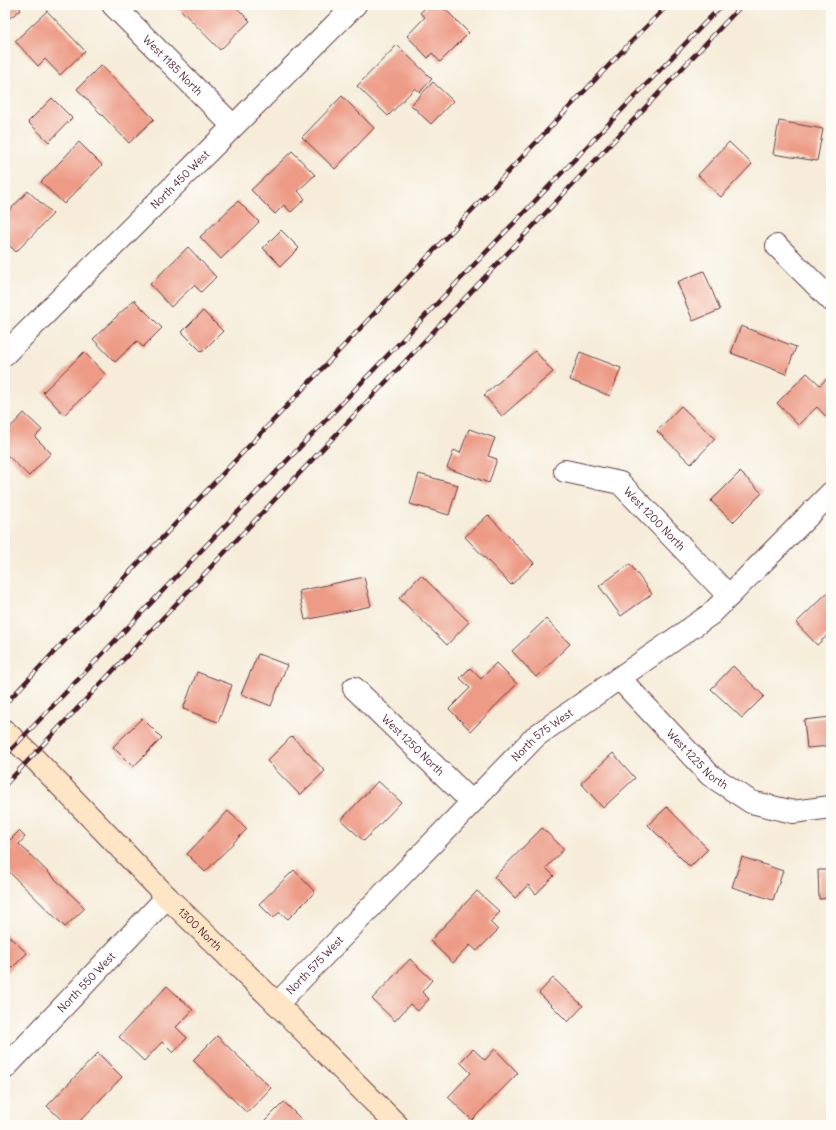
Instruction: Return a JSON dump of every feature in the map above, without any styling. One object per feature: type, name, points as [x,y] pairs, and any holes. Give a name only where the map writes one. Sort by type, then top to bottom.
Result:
[{"type":"street","name":"West 1185 North","points":[[113,5],[233,126]]},
{"type":"street","name":"North 450 West","points":[[5,354],[355,5]]},
{"type":"street","points":[[776,246],[831,300]]},
{"type":"street","name":"West 1200 North","points":[[564,471],[620,483],[729,596]]},
{"type":"street","name":"North 575 West","points":[[277,1004],[536,736],[711,614],[831,493]]},
{"type":"street","name":"West 1225 North","points":[[619,678],[710,775],[751,802],[793,812],[831,807]]},
{"type":"street","name":"West 1250 North","points":[[354,688],[472,802]]},
{"type":"street","name":"1300 North","points":[[5,731],[32,756],[167,897],[277,1004],[397,1125]]},
{"type":"street","name":"North 550 West","points":[[5,1068],[167,897]]},
{"type":"building","points":[[5,5],[18,5],[21,10],[5,21]]},
{"type":"building","points":[[176,5],[238,5],[236,7],[250,21],[220,50]]},
{"type":"building","points":[[428,5],[441,5],[469,33],[440,62],[432,53],[428,58],[407,36],[425,17],[420,13]]},
{"type":"building","points":[[47,11],[85,51],[60,75],[45,59],[38,66],[15,41]]},
{"type":"building","points":[[397,45],[432,79],[420,92],[415,88],[388,116],[357,86]]},
{"type":"building","points":[[101,65],[154,119],[129,143],[77,89]]},
{"type":"building","points":[[433,82],[453,101],[431,124],[411,105]]},
{"type":"building","points":[[342,96],[374,128],[335,169],[302,137]]},
{"type":"building","points":[[52,98],[72,118],[49,142],[28,122]]},
{"type":"building","points":[[779,121],[823,129],[817,161],[773,154]]},
{"type":"building","points":[[79,142],[102,165],[64,204],[41,182]]},
{"type":"building","points":[[729,142],[752,164],[721,197],[698,175]]},
{"type":"building","points":[[292,151],[315,175],[298,191],[305,199],[291,212],[284,205],[275,214],[251,190]]},
{"type":"building","points":[[28,191],[53,214],[16,252],[5,241],[5,215]]},
{"type":"building","points":[[238,201],[259,222],[221,259],[200,237]]},
{"type":"building","points":[[281,230],[299,248],[281,266],[263,248]]},
{"type":"building","points":[[188,247],[216,277],[201,292],[194,285],[171,307],[150,284]]},
{"type":"building","points":[[704,271],[720,310],[693,321],[677,282]]},
{"type":"building","points":[[134,300],[162,328],[143,347],[137,341],[115,362],[93,339]]},
{"type":"building","points":[[203,311],[223,331],[202,352],[182,332]]},
{"type":"building","points":[[741,326],[796,347],[786,374],[731,353]]},
{"type":"building","points":[[535,351],[553,372],[502,416],[484,395]]},
{"type":"building","points":[[84,352],[106,375],[64,415],[43,392]]},
{"type":"building","points":[[580,352],[621,368],[610,396],[570,380]]},
{"type":"building","points":[[807,373],[820,385],[831,376],[831,422],[817,407],[798,425],[777,403]]},
{"type":"building","points":[[681,406],[715,439],[691,464],[657,431]]},
{"type":"building","points":[[24,413],[42,430],[35,437],[51,453],[29,476],[5,453],[5,433]]},
{"type":"building","points":[[469,429],[495,438],[488,456],[497,459],[489,483],[447,468],[454,450],[460,453]]},
{"type":"building","points":[[740,472],[762,493],[733,522],[711,501]]},
{"type":"building","points":[[419,474],[458,485],[449,515],[410,504]]},
{"type":"building","points":[[488,515],[534,563],[511,585],[465,537]]},
{"type":"building","points":[[630,564],[652,594],[621,616],[599,586]]},
{"type":"building","points":[[421,575],[469,622],[447,645],[399,598]]},
{"type":"building","points":[[364,577],[371,606],[305,620],[299,591]]},
{"type":"building","points":[[829,591],[831,593],[831,632],[817,645],[796,623]]},
{"type":"building","points":[[546,619],[570,644],[536,677],[512,651]]},
{"type":"building","points":[[258,654],[287,665],[271,706],[241,694]]},
{"type":"building","points":[[496,663],[517,684],[471,731],[449,709],[470,688],[460,678],[470,668],[481,679]]},
{"type":"building","points":[[733,666],[764,696],[742,718],[711,689]]},
{"type":"building","points":[[197,672],[232,685],[218,722],[183,709]]},
{"type":"building","points":[[831,717],[831,746],[807,748],[804,720]]},
{"type":"building","points":[[142,718],[162,738],[133,767],[113,747]]},
{"type":"building","points":[[292,736],[325,771],[300,795],[267,761]]},
{"type":"building","points":[[613,753],[635,778],[603,808],[581,783]]},
{"type":"building","points":[[378,781],[401,802],[364,841],[341,820]]},
{"type":"building","points":[[667,807],[708,849],[690,867],[648,825]]},
{"type":"building","points":[[228,811],[247,829],[205,872],[187,854]]},
{"type":"building","points":[[542,828],[564,849],[546,868],[554,876],[536,894],[528,885],[515,898],[494,877]]},
{"type":"building","points":[[19,831],[25,837],[19,844],[85,908],[65,927],[5,868],[5,856],[11,850],[5,845]]},
{"type":"building","points":[[742,857],[783,871],[773,900],[732,887]]},
{"type":"building","points":[[294,870],[315,892],[288,919],[280,912],[273,918],[259,904]]},
{"type":"building","points":[[818,870],[831,870],[831,898],[819,899]]},
{"type":"building","points":[[477,891],[500,912],[490,922],[498,930],[477,951],[470,945],[453,963],[430,941]]},
{"type":"building","points":[[5,933],[27,953],[5,975]]},
{"type":"building","points":[[410,959],[432,980],[422,992],[429,999],[418,1011],[410,1004],[395,1021],[372,999]]},
{"type":"building","points":[[553,978],[583,1006],[568,1022],[539,993]]},
{"type":"building","points":[[167,986],[193,1010],[176,1027],[187,1038],[173,1053],[162,1042],[144,1061],[119,1037]]},
{"type":"building","points":[[217,1036],[271,1088],[247,1113],[193,1060]]},
{"type":"building","points":[[473,1049],[485,1060],[495,1049],[518,1073],[472,1120],[448,1097],[471,1073],[460,1062]]},
{"type":"building","points":[[98,1053],[122,1077],[76,1125],[67,1125],[47,1106]]},
{"type":"building","points":[[284,1102],[307,1125],[261,1125]]},
{"type":"railway","points":[[5,704],[629,44],[668,5]]},
{"type":"railway","points":[[5,756],[722,5]]},
{"type":"railway","points":[[5,785],[742,5]]}]
